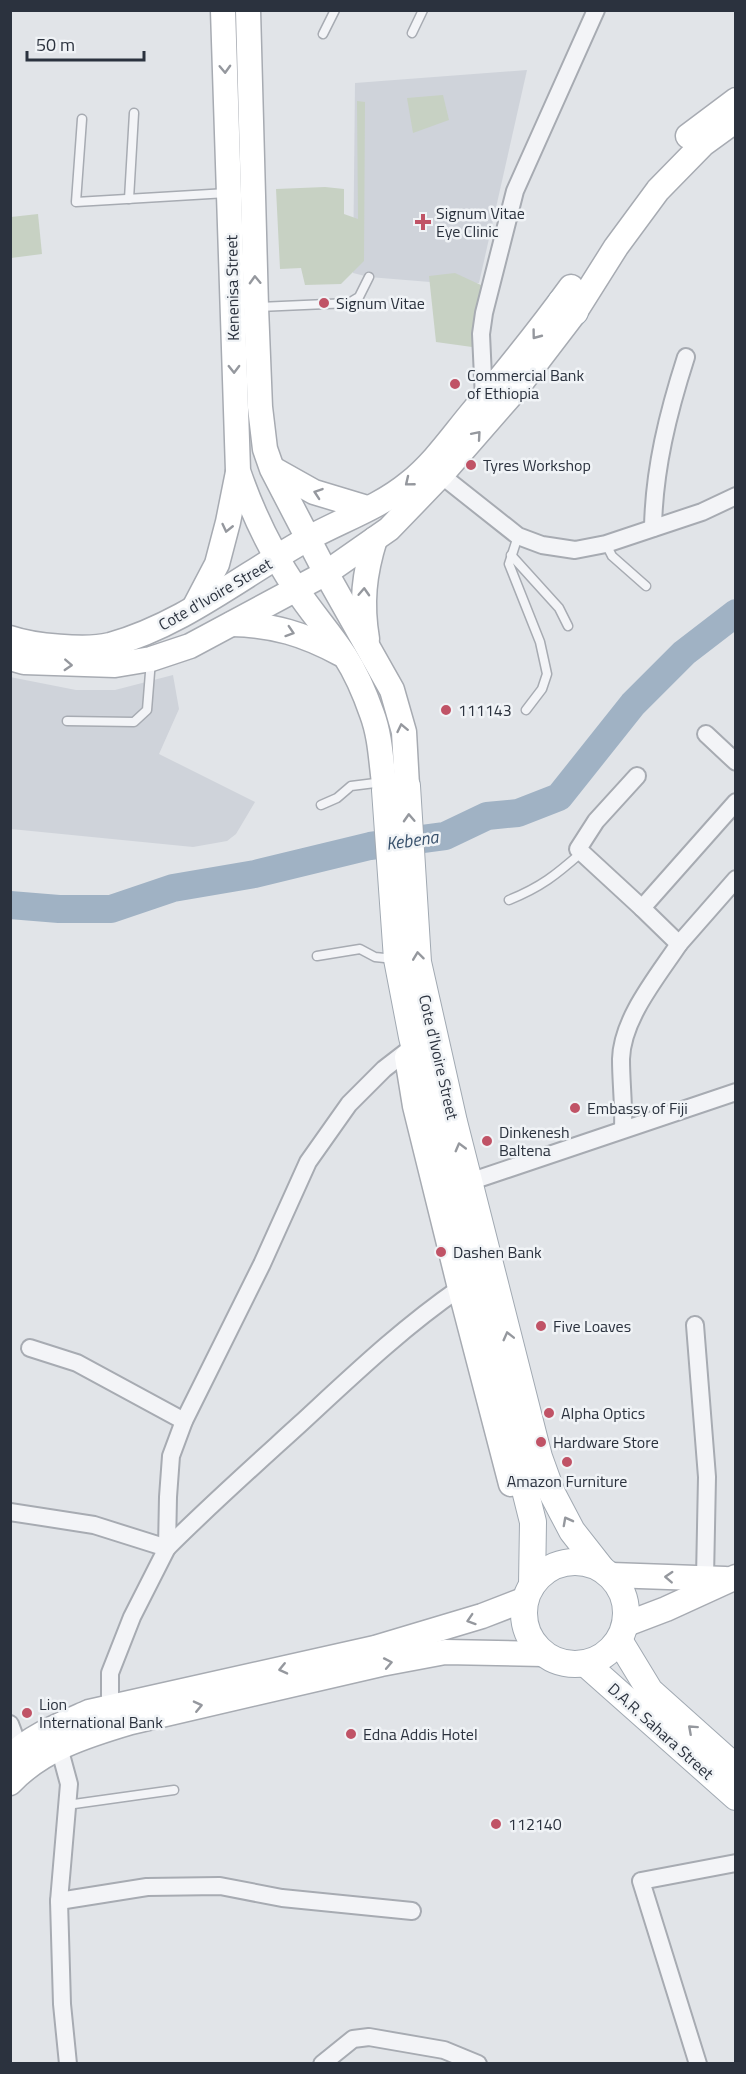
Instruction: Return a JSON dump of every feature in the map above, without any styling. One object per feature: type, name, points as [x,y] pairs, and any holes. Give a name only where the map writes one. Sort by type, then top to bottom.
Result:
[{"type":"main road","name":"Kenenisa Street","points":[[223,10],[238,471],[249,503],[296,590]]},
{"type":"main road","name":"Kenenisa Street","points":[[248,10],[256,307],[260,407],[265,449],[272,469],[326,573]]},
{"type":"main road","points":[[326,573],[389,529],[441,475],[517,388],[631,202],[687,137],[735,100]]},
{"type":"main road","points":[[568,307],[658,190],[703,144],[735,120]]},
{"type":"main road","name":"Cote d'Ivoire Street","points":[[10,638],[36,644],[76,647],[107,646],[158,628],[309,538],[390,496],[416,477],[430,463],[513,365],[568,307]]},
{"type":"main road","points":[[272,469],[314,492],[367,508]]},
{"type":"main road","points":[[195,606],[217,564],[238,471]]},
{"type":"main road","points":[[368,647],[364,596],[366,566],[375,539]]},
{"type":"main road","name":"Cote d'Ivoire Street","points":[[10,658],[24,662],[78,665],[115,665],[151,659],[190,646],[326,573],[392,690],[404,732],[392,786]]},
{"type":"main road","name":"Cote d'Ivoire Street","points":[[296,590],[346,656],[372,713],[392,786],[402,893],[454,1122],[539,1457],[549,1484],[572,1531],[606,1572]]},
{"type":"main road","points":[[232,624],[262,625],[291,632],[346,656]]},
{"type":"main road","name":"Cote d'Ivoire Street","points":[[402,893],[397,959],[415,1106],[484,1388],[514,1492],[533,1522]]},
{"type":"main road","name":"Cote d'Ivoire Street","points":[[409,1044],[533,1522],[529,1592]]},
{"type":"main road","points":[[606,1572],[622,1594],[626,1609],[622,1632],[611,1650],[601,1658],[586,1664],[566,1664],[544,1654],[533,1643],[526,1629],[524,1614],[529,1592],[543,1573],[557,1565],[573,1562],[606,1572],[723,1578]]},
{"type":"main road","points":[[622,1632],[723,1578]]},
{"type":"main road","points":[[15,1753],[53,1728],[88,1712],[375,1648],[482,1616],[529,1592]]},
{"type":"main road","name":"D.A.R. Sahara Street","points":[[622,1632],[650,1691],[735,1768]]},
{"type":"main road","points":[[10,1783],[39,1759],[59,1747],[131,1722],[381,1664],[446,1652],[544,1654]]},
{"type":"main road","name":"D.A.R. Sahara Street","points":[[586,1664],[735,1797]]},
{"type":"street","points":[[484,399],[481,334],[484,313],[516,191],[596,10]]},
{"type":"street","points":[[653,528],[660,455],[668,414],[686,357]]},
{"type":"street","points":[[441,475],[518,536],[542,545],[575,550],[606,544],[702,512],[735,496]]},
{"type":"street","points":[[706,734],[735,762]]},
{"type":"street","points":[[638,776],[596,821],[578,849],[679,944]]},
{"type":"street","points":[[642,908],[735,802]]},
{"type":"street","points":[[623,1129],[621,1058],[630,1022],[679,944],[735,879]]},
{"type":"street","points":[[167,1548],[171,1456],[184,1421],[262,1264],[309,1162],[349,1104],[409,1044]]},
{"type":"street","points":[[469,1182],[735,1092]]},
{"type":"street","points":[[110,1706],[110,1673],[132,1617],[167,1548],[365,1364],[421,1315],[460,1288]]},
{"type":"street","points":[[695,1324],[706,1477],[723,1578]]},
{"type":"street","points":[[30,1348],[77,1363],[184,1421]]},
{"type":"street","points":[[10,1512],[94,1525],[167,1548]]},
{"type":"street","points":[[10,1724],[15,1753]]},
{"type":"street","points":[[59,1747],[69,1785],[59,1900],[62,2004],[68,2064]]},
{"type":"street","points":[[698,2064],[641,1881],[735,1863]]},
{"type":"street","points":[[59,1900],[147,1887],[220,1886],[282,1898],[412,1911]]},
{"type":"street","points":[[322,2064],[353,2039],[369,2037],[444,2050],[478,2064]]},
{"type":"lane","points":[[323,34],[335,10]]},
{"type":"lane","points":[[412,33],[423,10]]},
{"type":"lane","points":[[129,199],[134,113]]},
{"type":"lane","points":[[82,119],[76,202],[230,193]]},
{"type":"lane","points":[[256,307],[349,303],[359,297],[369,277]]},
{"type":"lane","points":[[518,536],[509,564],[540,642],[547,674],[542,689],[526,710]]},
{"type":"lane","points":[[606,544],[612,556],[646,586]]},
{"type":"lane","points":[[511,555],[559,608],[568,626]]},
{"type":"lane","points":[[68,721],[134,722],[147,710],[151,659]]},
{"type":"lane","points":[[321,805],[337,798],[351,786],[392,786]]},
{"type":"lane","points":[[509,900],[535,890],[582,852]]},
{"type":"lane","points":[[317,956],[360,949],[375,957],[397,959]]},
{"type":"lane","points":[[67,1804],[174,1790]]},
{"type":"shaded area","name":"Signum Vitae Eye Clinic","points":[[527,70],[479,283],[467,285],[369,277],[353,273],[355,83]]},
{"type":"shaded area","points":[[173,675],[179,709],[159,754],[255,802],[236,834],[227,841],[193,847],[11,829],[10,677],[76,690],[115,690]]},
{"type":"green space","points":[[443,95],[449,120],[413,133],[407,98]]},
{"type":"green space","points":[[357,101],[365,102],[364,261],[341,284],[305,285],[301,268],[280,269],[276,189],[325,187],[344,189],[344,214],[358,219]]},
{"type":"green space","points":[[38,214],[42,254],[11,258],[11,217]]},
{"type":"green space","points":[[455,273],[483,286],[472,347],[436,342],[429,276]]},
{"type":"waterway","name":"Kebena","points":[[10,905],[59,909],[111,909],[173,888],[255,874],[370,846],[445,836],[487,816],[518,813],[559,797],[633,704],[684,653],[736,613]]},
{"type":"place","name":"Signum Vitae Eye Clinic","points":[[423,222]]},
{"type":"place","name":"Signum Vitae","points":[[324,303]]},
{"type":"place","name":"Commercial Bank of Ethiopia","points":[[455,384]]},
{"type":"place","name":"Tyres Workshop","points":[[471,465]]},
{"type":"place","name":"111143","points":[[446,710]]},
{"type":"place","name":"Embassy of Fiji","points":[[575,1108]]},
{"type":"place","name":"Dinkenesh Baltena","points":[[487,1141]]},
{"type":"place","name":"Dashen Bank","points":[[441,1252]]},
{"type":"place","name":"Five Loaves","points":[[541,1326]]},
{"type":"place","name":"Alpha Optics","points":[[549,1413]]},
{"type":"place","name":"Hardware Store","points":[[541,1442]]},
{"type":"place","name":"Amazon Furniture","points":[[567,1462]]},
{"type":"place","name":"Lion International Bank","points":[[27,1713]]},
{"type":"place","name":"Edna Addis Hotel","points":[[351,1734]]},
{"type":"place","name":"112140","points":[[496,1824]]}]
